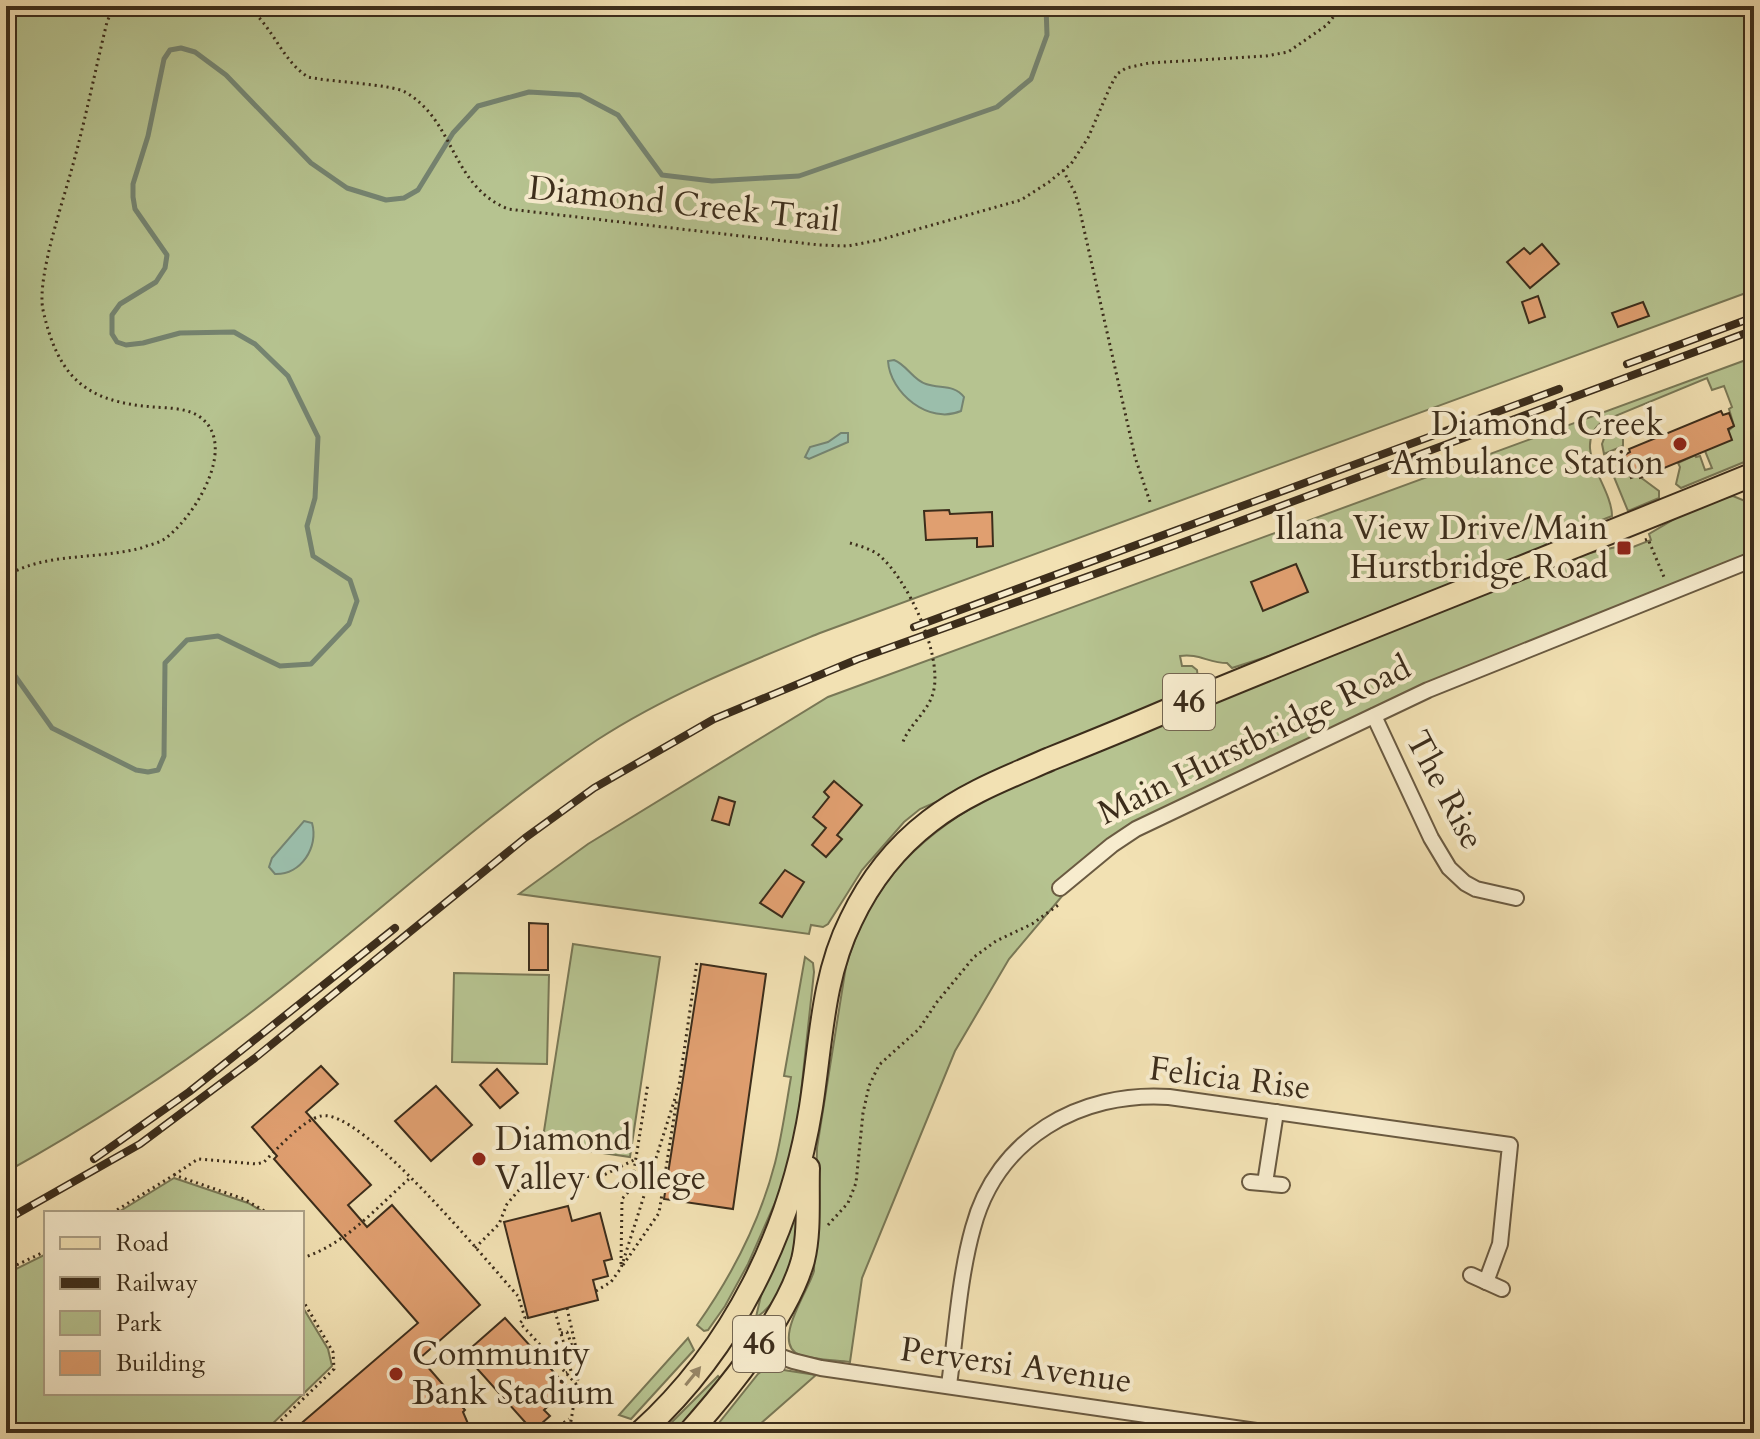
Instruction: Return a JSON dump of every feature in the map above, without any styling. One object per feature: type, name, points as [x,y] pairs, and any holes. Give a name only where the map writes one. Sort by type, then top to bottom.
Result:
[{"type":"main road","name":"Main Hurstbridge Road","points":[[640,1433],[677,1395],[725,1334],[777,1236],[793,1190],[810,1111],[832,965],[848,925],[869,888],[910,837],[931,819],[983,788],[1012,775],[1753,477]]},
{"type":"main road","name":"Main Hurstbridge Road","points":[[689,1433],[757,1348],[786,1299],[803,1259],[807,1228],[810,1111]]},
{"type":"main road","points":[[725,1334],[757,1348]]},
{"type":"street","name":"Main Hurstbridge Road","points":[[1064,893],[1112,845],[1136,829],[1448,682],[1754,559]]},
{"type":"street","name":"The Rise","points":[[1374,716],[1431,838],[1449,868],[1476,889],[1516,898]]},
{"type":"street","name":"Felicia Rise","points":[[949,1385],[969,1246],[980,1208],[1008,1160],[1039,1132],[1074,1111],[1097,1103],[1134,1096],[1169,1097],[1510,1145],[1500,1244],[1486,1282]]},
{"type":"street","points":[[1265,1183],[1276,1112]]},
{"type":"street","points":[[1250,1182],[1282,1185]]},
{"type":"street","points":[[1471,1275],[1502,1289]]},
{"type":"street","name":"Perversi Avenue","points":[[757,1348],[812,1366],[1270,1433]]},
{"type":"path","points":[[6,576],[33,563],[123,552],[159,542],[181,528],[201,497],[213,467],[216,443],[201,417],[185,410],[110,401],[74,380],[49,331],[42,306],[43,279],[107,22],[114,6]]},
{"type":"path","name":"Diamond Creek Trail","points":[[246,6],[259,15],[296,70],[308,77],[402,90],[432,114],[468,178],[489,201],[508,209],[848,246],[1021,200],[1071,164],[1088,138],[1117,74],[1126,68],[1149,63],[1288,52],[1327,25],[1342,6]]},
{"type":"path","points":[[1063,170],[1079,207],[1135,457],[1150,502]]},
{"type":"path","points":[[1636,543],[1648,539],[1670,593]]},
{"type":"path","points":[[850,543],[870,550],[889,566],[920,618],[934,655],[935,677],[930,702],[903,742]]},
{"type":"path","points":[[824,1231],[848,1203],[856,1183],[863,1113],[869,1086],[879,1065],[919,1029],[974,957],[996,941],[1032,924],[1064,893]]},
{"type":"path","points":[[596,1291],[611,1282],[659,1213],[697,962]]},
{"type":"path","points":[[621,1268],[622,1199],[631,1189],[648,1083]]},
{"type":"path","points":[[621,1268],[679,1086]]},
{"type":"path","points":[[115,1211],[198,1159],[250,1164],[264,1162],[311,1119],[330,1115],[341,1118],[370,1138],[410,1178],[518,1296],[525,1318],[520,1323],[577,1385]]},
{"type":"path","points":[[475,1248],[499,1224],[507,1204],[519,1190],[544,1180],[604,1175],[636,1159]]},
{"type":"path","points":[[174,1175],[244,1199],[265,1211]]},
{"type":"path","points":[[304,1257],[337,1242],[410,1178]]},
{"type":"path","points":[[6,1270],[44,1252]]},
{"type":"path","points":[[268,1433],[334,1369],[333,1352],[304,1302]]},
{"type":"path","points":[[567,1308],[580,1366],[569,1433]]},
{"type":"path","points":[[555,1311],[571,1371],[566,1373]]},
{"type":"path","points":[[561,1333],[567,1332],[575,1360],[580,1366]]},
{"type":"path","points":[[549,1433],[570,1419]]},
{"type":"green space","points":[[6,6],[1754,6],[1754,290],[820,633],[678,695],[623,724],[552,771],[254,1010],[194,1054],[133,1096],[6,1172]]},
{"type":"green space","points":[[1754,357],[1754,458],[1681,488],[1676,484],[1678,463],[1695,455],[1700,456],[1705,470],[1712,468],[1705,451],[1734,426],[1729,409],[1732,407],[1724,386],[1712,390],[1707,378],[1603,421],[1590,442],[1591,454],[1612,516],[1559,537],[1531,553],[1322,639],[1232,668],[1227,663],[1180,656],[1182,666],[1192,666],[1197,670],[1198,679],[1194,688],[920,809],[904,822],[862,870],[828,924],[823,927],[811,925],[809,934],[519,894],[588,844],[828,697]]},
{"type":"green space","points":[[1616,432],[1623,436],[1623,446],[1604,454],[1602,444],[1605,436]]},
{"type":"green space","points":[[1628,468],[1659,491],[1659,498],[1628,511],[1614,477]]},
{"type":"green space","points":[[1733,496],[1750,503],[1754,509],[1754,552],[1428,684],[1207,787],[1117,833],[1054,885],[1063,895],[1009,959],[955,1051],[862,1278],[850,1362],[806,1357],[792,1349],[790,1329],[814,1271],[817,1148],[846,966],[870,908],[904,861],[925,841],[973,806],[1001,791],[1585,554],[1621,546],[1623,551],[1651,540],[1649,534],[1683,514]]},
{"type":"green space","points":[[573,944],[660,957],[630,1157],[542,1144]]},
{"type":"green space","points":[[805,957],[813,963],[814,972],[795,1148],[782,1187],[748,1264],[725,1306],[708,1330],[704,1331],[697,1325],[743,1248],[775,1163],[791,1077],[784,1076]]},
{"type":"green space","points":[[454,973],[549,975],[547,1064],[452,1062]]},
{"type":"green space","points":[[174,1178],[248,1203],[262,1211],[120,1211]]},
{"type":"green space","points":[[797,1194],[799,1233],[795,1255],[779,1292],[764,1312],[756,1317],[763,1287]]},
{"type":"green space","points":[[44,1255],[44,1395],[302,1395],[263,1433],[6,1432],[6,1274]]},
{"type":"green space","points":[[304,1309],[328,1349],[332,1366],[304,1393]]},
{"type":"green space","points":[[688,1338],[694,1350],[631,1419],[619,1415]]},
{"type":"green space","points":[[777,1369],[816,1375],[750,1433],[711,1433],[758,1374]]},
{"type":"green space","points":[[718,1376],[721,1379],[677,1433],[661,1433]]},
{"type":"shaded area","points":[[894,360],[921,382],[960,393],[964,397],[961,411],[936,414],[913,403],[890,373],[888,361]]},
{"type":"shaded area","points":[[841,433],[848,433],[848,442],[809,459],[805,457],[810,447],[828,442]]},
{"type":"shaded area","points":[[304,821],[312,823],[313,832],[306,858],[293,870],[275,874],[269,867],[272,858]]},
{"type":"building","points":[[1542,244],[1559,264],[1530,288],[1507,262],[1524,248],[1530,254]]},
{"type":"building","points":[[1538,296],[1545,317],[1529,323],[1522,302]]},
{"type":"building","points":[[1643,302],[1649,316],[1618,327],[1612,313]]},
{"type":"building","name":"Diamond Creek Ambulance Station","points":[[1721,411],[1723,415],[1729,413],[1734,426],[1728,429],[1732,440],[1640,478],[1639,475],[1631,478],[1623,456],[1630,452],[1629,449]]},
{"type":"building","points":[[949,510],[950,514],[992,512],[993,546],[977,547],[977,538],[926,540],[924,511]]},
{"type":"building","points":[[1296,564],[1308,592],[1263,611],[1251,582]]},
{"type":"building","points":[[834,781],[862,805],[837,835],[842,839],[826,857],[812,845],[826,828],[813,817],[829,797],[824,792]]},
{"type":"building","points":[[719,797],[735,802],[729,825],[712,820]]},
{"type":"building","points":[[785,870],[804,882],[782,917],[760,903]]},
{"type":"building","points":[[529,923],[548,924],[548,970],[529,970]]},
{"type":"building","points":[[701,964],[766,974],[733,1209],[664,1199]]},
{"type":"building","points":[[321,1066],[338,1084],[306,1112],[371,1185],[348,1205],[367,1227],[392,1205],[480,1305],[420,1358],[465,1410],[463,1412],[472,1433],[290,1433],[418,1323],[274,1159],[277,1156],[252,1127]]},
{"type":"building","points":[[497,1069],[518,1093],[500,1108],[480,1085]]},
{"type":"building","points":[[436,1086],[472,1125],[431,1161],[395,1121]]},
{"type":"building","points":[[568,1206],[572,1221],[600,1213],[612,1259],[604,1261],[608,1276],[593,1280],[598,1300],[528,1318],[504,1222]]},
{"type":"building","points":[[505,1318],[568,1388],[544,1410],[550,1416],[533,1431],[464,1354]]},
{"type":"waterway","points":[[6,672],[13,673],[52,728],[136,770],[158,770],[164,756],[165,663],[187,640],[218,636],[280,666],[311,664],[349,624],[357,601],[350,580],[313,556],[307,526],[315,498],[318,437],[288,376],[255,344],[234,332],[180,333],[126,345],[117,342],[112,334],[112,315],[120,304],[156,282],[165,268],[167,255],[135,209],[133,184],[148,136],[164,59],[170,50],[181,48],[195,52],[226,75],[311,163],[347,188],[386,200],[404,198],[418,190],[453,133],[478,106],[529,92],[580,95],[618,115],[662,175],[712,181],[799,176],[997,107],[1031,79],[1047,35],[1046,6]]},
{"type":"railway","points":[[1627,364],[1754,317]]},
{"type":"railway","points":[[6,1220],[140,1144],[255,1058],[525,838],[594,788],[714,719],[858,659],[1173,546],[1754,330]]},
{"type":"railway","points":[[914,627],[1559,389]]},
{"type":"railway","points":[[94,1159],[189,1092],[395,928]]},
{"type":"place","name":"Diamond Creek Ambulance Station","points":[[1680,444]]},
{"type":"place","name":"Ilana View Drive/Main Hurstbridge Road","points":[[1624,548]]},
{"type":"place","name":"Diamond Valley College","points":[[479,1159]]},
{"type":"place","name":"Community Bank Stadium","points":[[396,1374]]}]
